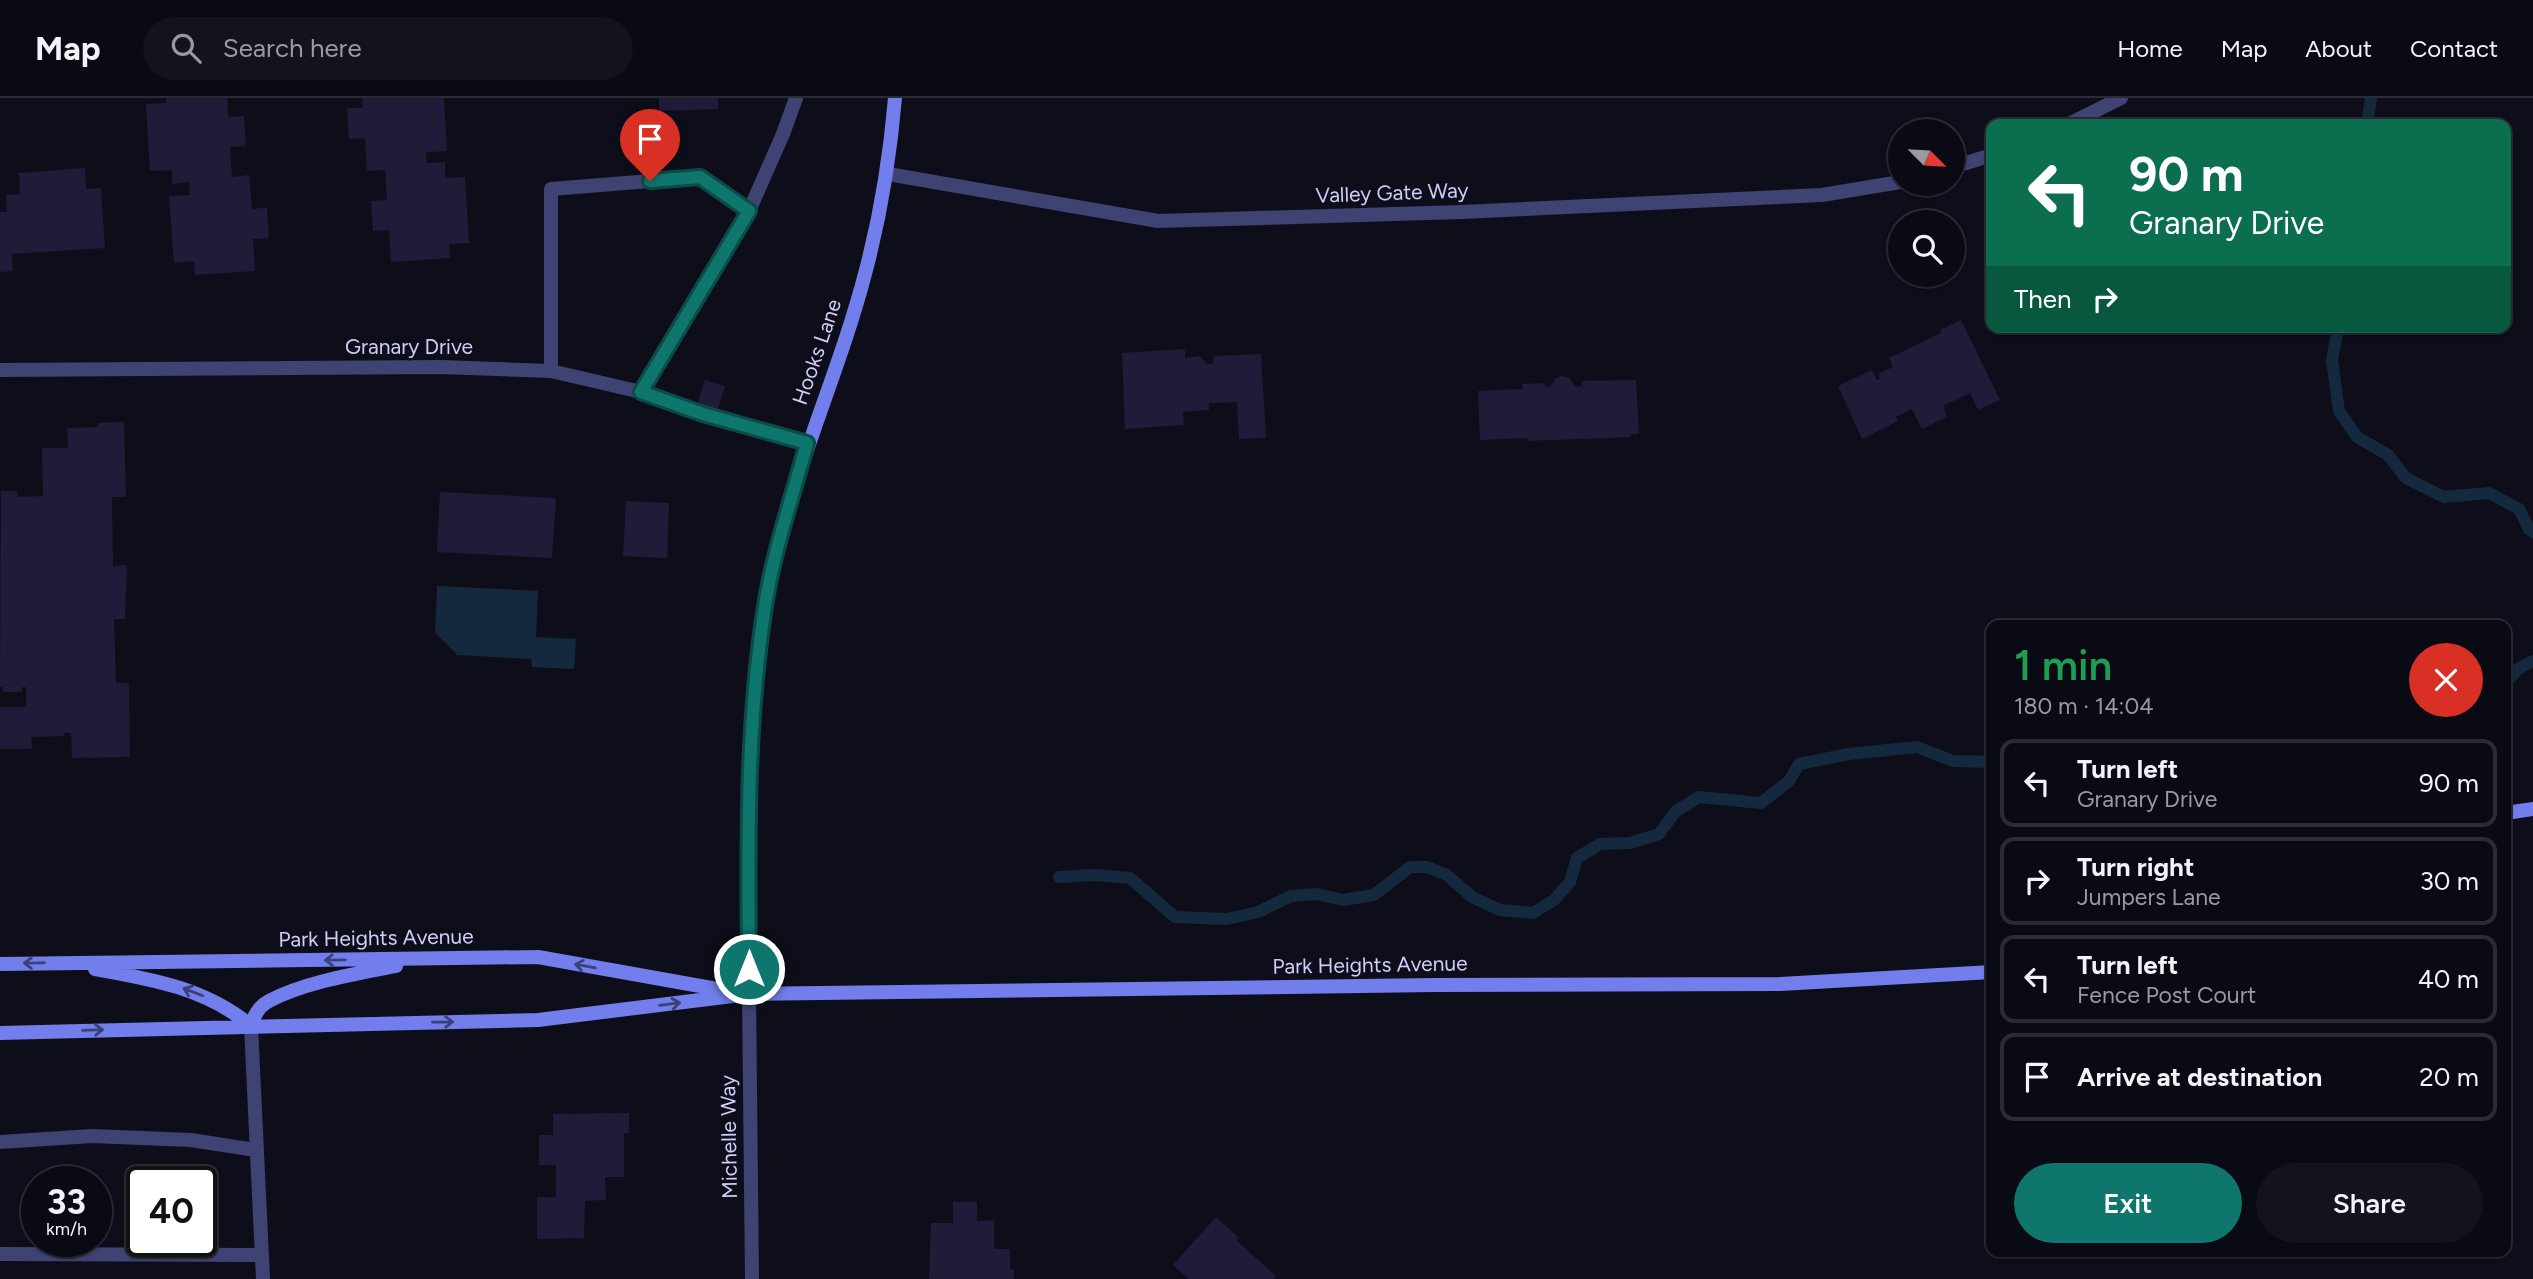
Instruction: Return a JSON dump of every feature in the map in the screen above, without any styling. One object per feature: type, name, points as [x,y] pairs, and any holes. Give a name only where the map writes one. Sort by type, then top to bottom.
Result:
[{"type":"main road","name":"Hooks Lane","points":[[749,994],[748,819],[753,701],[764,611],[780,537],[807,443],[836,367],[866,271],[888,174],[895,98]]},
{"type":"main road","points":[[2511,812],[2533,809]]},
{"type":"main road","name":"Park Heights Avenue","points":[[0,964],[538,957],[749,994]]},
{"type":"main road","points":[[59,963],[143,977],[193,990],[232,1010],[251,1026],[254,1015],[269,1001],[323,982],[428,959]]},
{"type":"main road","name":"Park Heights Avenue","points":[[0,1033],[538,1020],[749,994],[1435,985],[1780,984],[1986,972]]},
{"type":"street","points":[[641,392],[749,211],[796,98]]},
{"type":"street","points":[[2079,119],[2121,98]]},
{"type":"street","points":[[1965,163],[1986,157]]},
{"type":"street","name":"Valley Gate Way","points":[[888,174],[1158,221],[1475,211],[1822,195],[1888,184]]},
{"type":"street","points":[[551,371],[551,189],[700,177],[749,211]]},
{"type":"street","name":"Granary Drive","points":[[0,370],[442,367],[551,371],[641,392],[703,414],[807,443]]},
{"type":"street","name":"Michelle Way","points":[[749,994],[752,1279]]},
{"type":"street","points":[[251,1026],[263,1279]]},
{"type":"street","points":[[0,1142],[104,1136],[191,1140],[256,1150]]},
{"type":"street","points":[[0,1254],[261,1255]]},
{"type":"water","points":[[437,586],[538,591],[536,637],[576,639],[574,669],[532,667],[531,659],[457,655],[435,632]]},
{"type":"building","points":[[166,98],[227,98],[228,117],[244,116],[246,146],[230,147],[232,177],[249,175],[252,209],[267,208],[269,238],[253,239],[255,271],[195,275],[194,261],[174,263],[169,196],[190,195],[189,182],[172,184],[172,170],[150,171],[146,104],[166,103]]},
{"type":"building","points":[[362,98],[444,98],[447,151],[426,152],[427,163],[445,162],[445,178],[465,177],[469,243],[449,244],[450,258],[391,262],[389,230],[373,231],[371,201],[387,200],[385,170],[367,171],[365,138],[349,139],[347,108],[363,108]]},
{"type":"building","points":[[659,98],[718,98],[718,109],[659,111]]},
{"type":"building","points":[[85,168],[86,189],[101,188],[105,248],[12,254],[13,271],[0,272],[0,212],[7,212],[6,195],[20,194],[19,173]]},
{"type":"building","points":[[1961,320],[2000,400],[1978,410],[1970,393],[1943,406],[1947,417],[1922,429],[1912,409],[1896,417],[1898,421],[1862,439],[1838,386],[1872,370],[1877,380],[1880,379],[1878,374],[1893,367],[1889,358],[1941,333],[1940,330]]},
{"type":"building","points":[[1185,349],[1185,358],[1200,356],[1207,364],[1213,364],[1214,356],[1261,354],[1266,438],[1239,439],[1237,402],[1209,403],[1209,410],[1183,412],[1184,425],[1125,429],[1122,353]]},
{"type":"building","points":[[1562,376],[1570,378],[1575,387],[1582,386],[1582,381],[1636,380],[1639,434],[1630,434],[1630,437],[1528,441],[1528,438],[1480,440],[1478,391],[1523,389],[1522,384],[1545,383],[1545,387],[1551,386],[1555,379]]},
{"type":"building","points":[[705,380],[725,386],[716,416],[696,409]]},
{"type":"building","points":[[124,422],[126,497],[112,497],[113,566],[127,565],[125,619],[114,619],[116,683],[129,683],[130,757],[72,758],[71,733],[64,733],[64,736],[31,737],[32,749],[0,749],[0,707],[26,707],[26,687],[22,687],[22,692],[3,692],[3,687],[0,687],[1,491],[17,491],[18,497],[43,496],[42,448],[68,448],[67,428],[98,427],[98,423]]},
{"type":"building","points":[[440,492],[556,498],[552,558],[437,552]]},
{"type":"building","points":[[626,501],[669,503],[667,558],[623,556]]},
{"type":"building","points":[[629,1113],[629,1133],[624,1133],[624,1177],[605,1177],[606,1200],[585,1201],[584,1238],[537,1239],[537,1197],[556,1197],[556,1165],[539,1165],[539,1135],[553,1135],[553,1114]]},
{"type":"building","points":[[953,1202],[977,1202],[977,1221],[994,1220],[994,1249],[1010,1249],[1010,1269],[1014,1269],[1014,1279],[929,1279],[931,1223],[953,1223]]},
{"type":"building","points":[[1216,1217],[1239,1238],[1237,1241],[1276,1276],[1273,1279],[1189,1279],[1173,1265]]},
{"type":"waterway","points":[[2368,119],[2371,98]]},
{"type":"waterway","points":[[2337,333],[2332,360],[2339,411],[2357,437],[2388,455],[2406,478],[2444,497],[2489,493],[2519,509],[2533,532]]},
{"type":"waterway","points":[[2511,677],[2518,669],[2533,661]]},
{"type":"waterway","points":[[1059,877],[1094,875],[1130,878],[1175,917],[1227,919],[1258,912],[1291,896],[1317,894],[1343,900],[1374,895],[1410,867],[1427,867],[1447,875],[1472,897],[1500,910],[1533,913],[1554,900],[1570,882],[1577,858],[1600,844],[1630,843],[1659,834],[1676,811],[1699,797],[1761,803],[1789,781],[1799,764],[1849,754],[1917,747],[1953,761],[1986,762]]},
{"type":"route","points":[[650,181],[700,177],[749,211],[641,392],[703,414],[807,443],[780,537],[764,611],[753,701],[748,819],[749,969]]}]
